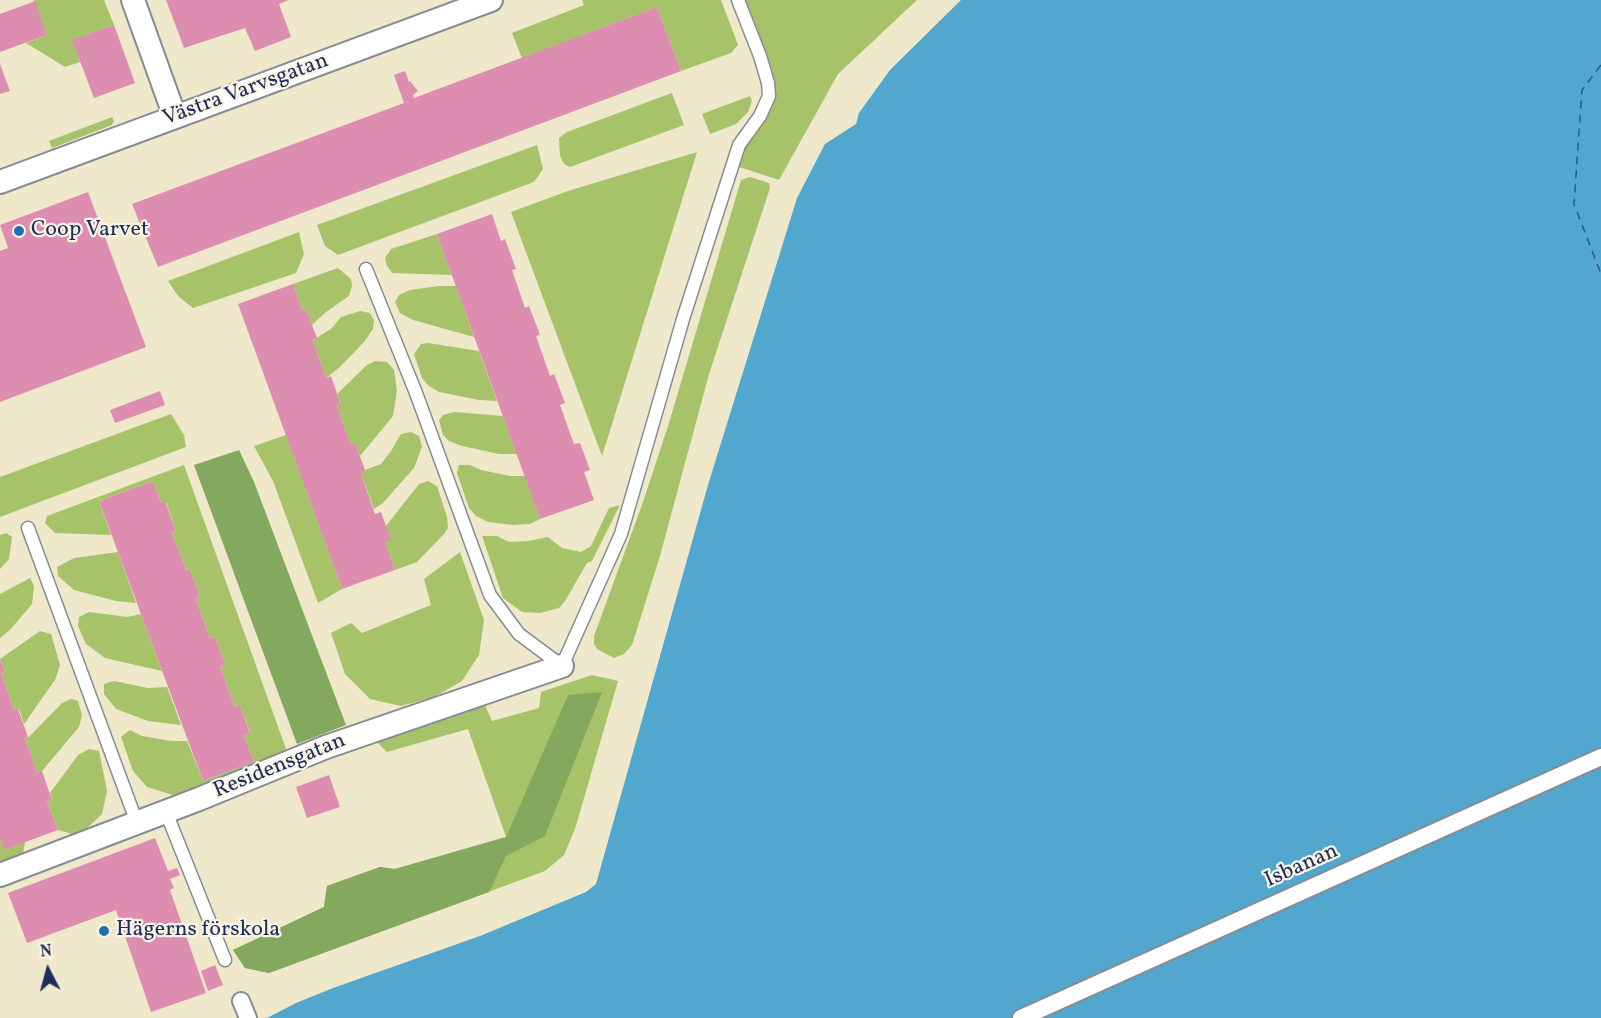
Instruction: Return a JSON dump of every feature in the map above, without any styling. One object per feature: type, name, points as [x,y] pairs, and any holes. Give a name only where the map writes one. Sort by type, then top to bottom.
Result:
[{"type":"street","points":[[133,0],[175,117]]},
{"type":"street","name":"Västra Varvsgatan","points":[[0,182],[491,0]]},
{"type":"street","name":"Residensgatan","points":[[0,875],[136,824],[326,747],[562,666]]},
{"type":"street","name":"Isbanan","points":[[1021,1018],[1601,757]]},
{"type":"street","points":[[241,1001],[248,1018]]},
{"type":"lane","points":[[366,269],[416,393],[490,595],[519,634],[562,666],[621,534],[683,319],[739,145],[760,116],[769,96],[768,83],[760,56],[738,0]]},
{"type":"lane","points":[[28,528],[136,824]]},
{"type":"lane","points":[[166,812],[225,960]]},
{"type":"green space","points":[[34,0],[104,0],[114,25],[73,40],[80,62],[65,67],[26,43],[47,35]]},
{"type":"green space","points":[[582,0],[721,0],[738,45],[731,53],[681,71],[657,7],[522,58],[512,33],[584,5]]},
{"type":"green space","points":[[740,0],[917,0],[838,74],[779,180],[733,165],[771,94]]},
{"type":"green space","points":[[672,93],[684,125],[570,167],[564,164],[560,156],[559,138],[567,132]]},
{"type":"green space","points":[[750,96],[752,101],[748,112],[736,124],[710,134],[702,114]]},
{"type":"green space","points":[[112,117],[114,121],[112,125],[52,148],[49,141]]},
{"type":"green space","points":[[537,145],[543,169],[534,182],[338,255],[325,246],[317,225]]},
{"type":"green space","points":[[697,152],[602,456],[511,212],[568,191]]},
{"type":"green space","points":[[750,177],[769,183],[770,188],[709,374],[660,556],[632,645],[624,654],[614,658],[597,649],[594,636],[669,423],[741,180]]},
{"type":"green space","points":[[299,232],[304,254],[296,273],[193,308],[178,296],[168,281]]},
{"type":"green space","points":[[437,234],[452,275],[392,273],[385,258],[391,249]]},
{"type":"green space","points":[[338,268],[351,279],[352,286],[349,296],[312,325],[306,309],[302,310],[293,284]]},
{"type":"green space","points":[[456,286],[474,337],[413,320],[400,313],[395,302],[399,295],[410,290]]},
{"type":"green space","points":[[360,311],[370,313],[374,320],[373,329],[364,342],[326,378],[313,340],[331,329],[341,317]]},
{"type":"green space","points":[[428,343],[479,351],[497,401],[439,392],[429,386],[422,378],[414,354],[421,344]]},
{"type":"green space","points":[[375,361],[387,362],[394,370],[397,391],[393,416],[360,456],[355,444],[351,445],[337,406],[341,404],[337,394],[367,365]]},
{"type":"green space","points":[[454,412],[503,416],[517,454],[499,454],[449,441],[443,435],[439,420],[443,415]]},
{"type":"green space","points":[[171,414],[184,435],[186,447],[0,517],[0,477]]},
{"type":"green space","points":[[411,432],[419,436],[422,447],[414,468],[383,503],[374,509],[361,474],[381,464],[401,434]]},
{"type":"green space","points":[[286,435],[342,589],[318,603],[273,481],[254,446]]},
{"type":"green space","points":[[239,450],[254,482],[346,725],[297,744],[194,465]]},
{"type":"green space","points":[[184,465],[286,749],[276,760],[202,788],[173,795],[147,787],[133,771],[121,737],[130,730],[142,736],[187,741],[203,781],[254,762],[244,735],[250,732],[240,705],[235,707],[220,667],[225,665],[215,636],[210,638],[196,599],[200,597],[190,569],[186,570],[172,532],[176,531],[166,502],[161,503],[153,481],[99,501],[111,535],[55,533],[45,523],[47,516]]},
{"type":"green space","points":[[459,465],[470,465],[481,470],[510,476],[525,476],[540,519],[530,524],[513,525],[488,522],[476,516],[469,508],[457,473]]},
{"type":"green space","points":[[428,481],[437,486],[447,517],[448,528],[417,562],[395,570],[385,542],[386,526],[419,484]]},
{"type":"green space","points":[[620,505],[592,561],[587,563],[559,608],[540,613],[522,612],[503,598],[482,536],[497,536],[509,542],[548,537],[562,548],[581,552],[591,546],[609,508]]},
{"type":"green space","points":[[6,533],[12,537],[9,559],[0,569],[0,535]]},
{"type":"green space","points":[[118,552],[136,603],[116,601],[74,590],[58,576],[57,567],[74,558]]},
{"type":"green space","points":[[460,552],[484,620],[479,655],[462,681],[434,697],[401,706],[370,699],[345,674],[331,633],[351,623],[362,633],[431,605],[424,579]]},
{"type":"green space","points":[[30,578],[34,586],[32,604],[0,638],[0,594]]},
{"type":"green space","points":[[89,612],[127,617],[141,614],[162,671],[105,658],[86,644],[78,626],[79,617]]},
{"type":"green space","points":[[40,631],[51,634],[60,665],[55,680],[24,724],[19,709],[14,710],[1,673],[5,672],[0,659]]},
{"type":"green space","points":[[592,675],[618,681],[575,829],[564,855],[545,871],[269,973],[245,968],[233,950],[324,907],[327,886],[380,867],[395,869],[506,837],[468,729],[387,752],[375,740],[485,705],[492,721],[539,708],[541,692]]},
{"type":"green space","points":[[114,681],[148,688],[167,687],[181,725],[148,721],[116,709],[104,694],[104,684]]},
{"type":"green space","points":[[602,692],[545,836],[506,856],[489,892],[269,973],[245,968],[233,950],[324,907],[327,886],[380,867],[395,869],[506,837],[568,695]]},
{"type":"green space","points":[[71,699],[78,701],[82,715],[79,727],[42,771],[37,773],[25,738],[29,737],[62,703]]},
{"type":"green space","points":[[89,749],[99,751],[107,791],[102,814],[79,836],[58,830],[47,801],[52,800],[50,793],[78,755]]},
{"type":"green space","points":[[0,838],[4,850],[25,842],[23,854],[0,862]]},
{"type":"water","points":[[961,0],[1601,0],[1601,1018],[267,1018],[333,988],[480,936],[586,892],[596,884],[708,485],[797,198],[825,144],[856,124],[859,113],[890,70]]},
{"type":"building","points":[[166,0],[289,0],[279,4],[291,37],[255,51],[245,28],[184,48]]},
{"type":"building","points":[[35,1],[47,35],[0,52],[0,14]]},
{"type":"building","points":[[657,7],[681,71],[158,267],[132,204],[404,103],[394,75],[405,71],[409,82],[418,91],[413,95],[414,98]]},
{"type":"building","points":[[114,25],[135,83],[94,98],[72,40]]},
{"type":"building","points":[[0,64],[10,91],[0,94]]},
{"type":"building","points":[[88,192],[146,347],[0,402],[0,251],[8,248],[0,225]]},
{"type":"building","points":[[492,214],[501,241],[505,239],[516,269],[512,270],[525,308],[529,306],[540,335],[536,336],[550,376],[554,374],[565,403],[560,405],[574,444],[580,443],[590,470],[584,472],[594,500],[540,519],[437,234]]},
{"type":"building","points":[[293,284],[302,310],[306,309],[317,338],[313,340],[326,378],[331,376],[341,405],[337,406],[351,445],[355,443],[366,472],[361,474],[375,514],[381,512],[391,540],[385,542],[395,570],[342,589],[238,304]]},
{"type":"building","points":[[160,391],[165,405],[115,423],[110,410]]},
{"type":"building","points":[[153,481],[161,503],[165,501],[176,531],[172,532],[186,570],[190,569],[200,597],[196,599],[210,638],[215,636],[225,665],[220,667],[235,707],[240,705],[250,733],[244,735],[254,762],[203,781],[99,501]]},
{"type":"building","points":[[0,659],[5,672],[1,673],[14,710],[18,709],[37,773],[42,771],[52,800],[47,801],[58,830],[4,850],[0,838]]},
{"type":"building","points":[[329,775],[340,807],[307,818],[296,787]]},
{"type":"building","points":[[155,838],[168,871],[177,868],[180,875],[170,879],[174,888],[170,890],[206,993],[151,1012],[116,910],[27,943],[8,893]]},
{"type":"building","points":[[215,965],[223,985],[208,991],[201,971]]},
{"type":"ferry route","points":[[1601,65],[1582,90],[1574,204],[1601,274]]},
{"type":"place","name":"Coop Varvet","points":[[19,231]]},
{"type":"place","name":"Hägerns förskola","points":[[104,931]]}]
